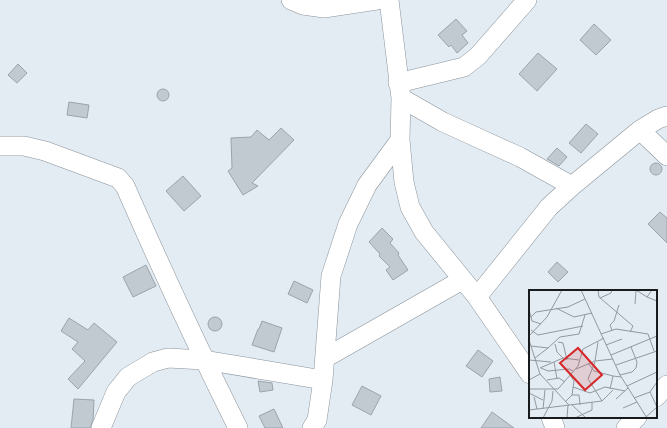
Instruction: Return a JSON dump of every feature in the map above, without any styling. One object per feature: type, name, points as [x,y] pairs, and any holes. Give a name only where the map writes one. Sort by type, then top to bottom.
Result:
[{"type":"street","points":[[291,0],[303,5],[324,8],[377,0]]},
{"type":"street","points":[[389,0],[400,91],[400,140],[404,182],[410,206],[424,232],[477,297],[529,373]]},
{"type":"street","points":[[400,91],[464,67],[478,56],[527,0]]},
{"type":"street","points":[[400,91],[443,122],[520,157],[572,186]]},
{"type":"street","points":[[477,297],[549,207],[640,130],[658,119],[667,116]]},
{"type":"street","points":[[640,130],[667,156]]},
{"type":"street","points":[[312,428],[317,420],[323,380],[331,276],[348,224],[367,185],[400,140]]},
{"type":"street","points":[[0,146],[24,146],[45,151],[118,178],[125,186],[204,360],[238,428]]},
{"type":"street","points":[[325,358],[462,280]]},
{"type":"street","points":[[101,428],[116,392],[128,377],[153,362],[168,358],[204,360],[323,380]]},
{"type":"street","points":[[657,396],[667,385]]},
{"type":"street","points":[[551,418],[554,428]]},
{"type":"street","points":[[626,428],[636,418]]},
{"type":"building","points":[[456,19],[467,31],[462,35],[468,43],[457,53],[451,45],[449,47],[438,35]]},
{"type":"building","points":[[594,24],[611,40],[596,55],[580,40]]},
{"type":"building","points":[[538,53],[557,69],[537,91],[519,74]]},
{"type":"building","points":[[18,64],[27,73],[17,83],[8,75]]},
{"type":"building","points":[[161,89],[165,89],[169,95],[165,101],[161,101],[157,97],[157,93]]},
{"type":"building","points":[[69,102],[89,105],[87,118],[67,115]]},
{"type":"building","points":[[586,124],[598,134],[581,153],[569,143]]},
{"type":"building","points":[[281,128],[294,140],[252,183],[258,186],[243,195],[228,171],[232,168],[231,138],[251,137],[257,130],[269,140]]},
{"type":"building","points":[[557,148],[567,157],[559,166],[547,159]]},
{"type":"building","points":[[654,163],[658,163],[662,169],[658,175],[654,175],[650,171],[650,167]]},
{"type":"building","points":[[183,176],[201,196],[184,211],[166,191]]},
{"type":"building","points":[[660,212],[667,218],[667,243],[648,224]]},
{"type":"building","points":[[382,228],[393,239],[390,243],[399,253],[398,255],[408,270],[393,280],[386,270],[390,267],[379,256],[380,254],[369,242]]},
{"type":"building","points":[[557,262],[568,272],[558,282],[548,272]]},
{"type":"building","points":[[146,265],[156,286],[133,297],[123,277]]},
{"type":"building","points":[[294,281],[313,290],[307,303],[288,294]]},
{"type":"building","points":[[212,317],[218,317],[222,321],[222,327],[218,331],[212,331],[208,327],[208,321]]},
{"type":"building","points":[[69,318],[88,330],[94,323],[117,342],[78,389],[68,379],[85,361],[72,349],[78,342],[61,331]]},
{"type":"building","points":[[262,321],[282,328],[274,352],[252,345]]},
{"type":"building","points":[[478,350],[493,361],[482,377],[466,366]]},
{"type":"building","points":[[500,377],[502,391],[490,392],[489,379]]},
{"type":"building","points":[[258,381],[272,383],[273,390],[260,392]]},
{"type":"building","points":[[362,386],[381,396],[371,415],[352,405]]},
{"type":"building","points":[[74,399],[94,400],[93,420],[90,428],[71,428]]},
{"type":"building","points":[[274,409],[283,428],[265,428],[259,416]]},
{"type":"building","points":[[492,412],[514,428],[481,428]]}]
